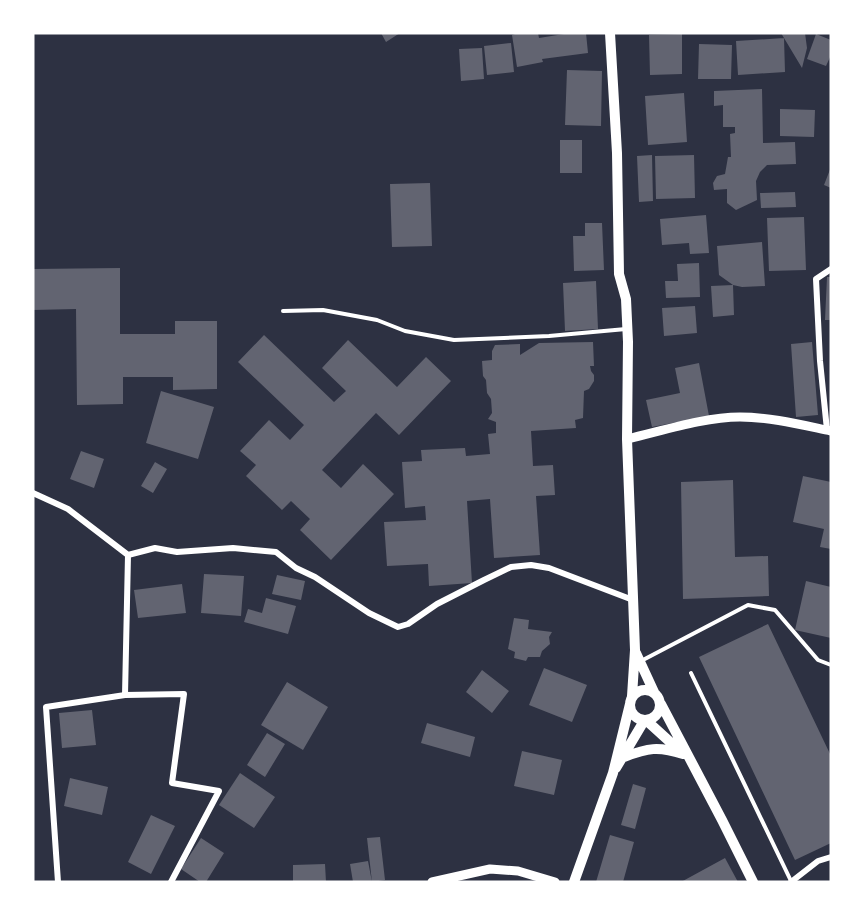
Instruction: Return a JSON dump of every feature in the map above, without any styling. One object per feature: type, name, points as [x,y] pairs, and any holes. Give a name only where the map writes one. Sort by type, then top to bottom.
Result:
[{"type":"main road","points":[[574,882],[613,773],[631,700],[634,650],[627,439],[626,299],[619,274],[617,153],[610,33]]},
{"type":"main road","points":[[634,650],[687,758],[753,882]]},
{"type":"main road","points":[[631,700],[642,690],[654,692]]},
{"type":"main road","points":[[631,700],[633,715],[645,721],[687,758]]},
{"type":"main road","points":[[613,773],[645,721],[657,716],[661,704]]},
{"type":"main road","points":[[624,757],[648,748],[672,750],[687,758]]},
{"type":"street","points":[[627,439],[687,424],[742,417],[786,422],[829,431],[820,361],[816,279],[831,269]]},
{"type":"street","points":[[33,493],[68,509],[128,555]]},
{"type":"street","points":[[128,555],[155,548],[177,552],[234,548],[276,552],[296,568],[315,577],[369,613],[398,627],[408,624],[437,604],[511,567],[531,565],[549,568],[633,600]]},
{"type":"street","points":[[124,695],[128,555]]},
{"type":"street","points":[[58,882],[46,707],[124,695],[184,694],[172,783],[219,791],[171,882]]},
{"type":"street","points":[[791,882],[818,861],[831,857]]},
{"type":"street","points":[[432,882],[489,869],[518,871],[555,882]]},
{"type":"lane","points":[[283,311],[323,310],[377,320],[405,331],[454,340],[549,336],[627,328]]},
{"type":"lane","points":[[640,662],[748,605],[775,610],[818,660],[831,665]]},
{"type":"lane","points":[[691,673],[791,882]]},
{"type":"building","points":[[381,33],[400,33],[386,42]]},
{"type":"building","points":[[538,33],[539,38],[586,33],[588,53],[542,59],[543,62],[517,67],[512,35]]},
{"type":"building","points":[[781,33],[805,33],[807,48],[802,68]]},
{"type":"building","points":[[682,34],[682,74],[650,75],[649,35]]},
{"type":"building","points":[[816,34],[831,40],[831,55],[826,66],[807,59]]},
{"type":"building","points":[[784,38],[785,72],[738,75],[736,41]]},
{"type":"building","points":[[511,43],[514,72],[487,75],[484,46]]},
{"type":"building","points":[[699,44],[732,45],[731,79],[698,79]]},
{"type":"building","points":[[482,48],[484,79],[461,81],[459,49]]},
{"type":"building","points":[[567,70],[602,71],[601,126],[565,125]]},
{"type":"building","points":[[762,89],[763,143],[795,142],[796,164],[767,165],[760,172],[756,181],[757,200],[736,210],[727,203],[727,189],[714,190],[713,183],[717,176],[725,174],[728,157],[731,157],[730,134],[735,133],[735,127],[723,127],[723,105],[714,106],[714,91]]},
{"type":"building","points":[[684,93],[687,142],[648,145],[645,96]]},
{"type":"building","points":[[780,109],[815,110],[814,137],[780,136]]},
{"type":"building","points":[[560,140],[582,140],[582,173],[560,173]]},
{"type":"building","points":[[652,155],[653,201],[639,202],[637,156]]},
{"type":"building","points":[[694,155],[695,198],[656,199],[655,156]]},
{"type":"building","points":[[831,167],[831,188],[824,185]]},
{"type":"building","points":[[430,183],[432,246],[392,247],[390,184]]},
{"type":"building","points":[[795,192],[796,207],[761,208],[760,193]]},
{"type":"building","points":[[706,215],[709,253],[690,254],[689,243],[662,245],[660,219]]},
{"type":"building","points":[[804,217],[806,270],[769,271],[767,218]]},
{"type":"building","points":[[585,223],[602,223],[604,270],[574,271],[573,236],[585,236]]},
{"type":"building","points":[[762,242],[765,286],[733,285],[719,275],[717,246]]},
{"type":"building","points":[[699,263],[700,297],[666,298],[665,281],[678,281],[677,264]]},
{"type":"building","points":[[120,268],[120,334],[175,334],[175,321],[217,321],[217,389],[173,390],[173,377],[123,377],[123,404],[77,405],[76,309],[33,310],[33,269]]},
{"type":"building","points":[[827,277],[831,277],[831,320],[825,320]]},
{"type":"building","points":[[596,281],[598,329],[565,331],[563,283]]},
{"type":"building","points":[[733,285],[734,315],[713,317],[711,286]]},
{"type":"building","points":[[695,306],[697,333],[664,336],[662,308]]},
{"type":"building","points":[[264,335],[334,402],[346,391],[322,368],[348,340],[397,387],[426,357],[451,381],[399,435],[376,413],[322,470],[341,488],[363,464],[394,494],[331,560],[300,530],[310,519],[291,501],[282,510],[246,476],[256,465],[240,451],[269,420],[290,440],[304,425],[238,362]]},
{"type":"building","points":[[593,342],[594,366],[590,366],[594,381],[589,389],[584,391],[583,418],[575,420],[576,428],[531,431],[533,466],[553,465],[555,495],[536,496],[540,555],[494,558],[490,499],[467,501],[472,583],[429,586],[428,564],[387,566],[384,522],[426,520],[425,506],[405,508],[402,462],[422,461],[421,450],[465,448],[466,456],[490,454],[488,434],[496,433],[496,422],[488,419],[492,413],[491,399],[487,393],[482,361],[492,360],[495,345],[520,344],[520,355],[539,343]]},
{"type":"building","points":[[812,342],[818,415],[796,417],[791,344]]},
{"type":"building","points":[[699,363],[709,416],[652,427],[646,400],[680,393],[675,368]]},
{"type":"building","points":[[161,391],[214,407],[198,459],[146,443]]},
{"type":"building","points":[[81,451],[104,459],[94,488],[70,479]]},
{"type":"building","points":[[155,462],[167,469],[153,493],[141,486]]},
{"type":"building","points":[[803,476],[831,482],[831,549],[820,547],[824,529],[793,522]]},
{"type":"building","points":[[733,480],[735,557],[768,556],[769,596],[683,599],[681,482]]},
{"type":"building","points":[[204,574],[244,576],[241,616],[201,613]]},
{"type":"building","points":[[277,575],[305,581],[301,600],[272,594]]},
{"type":"building","points":[[806,581],[831,587],[831,638],[795,630]]},
{"type":"building","points":[[182,584],[186,613],[138,618],[134,590]]},
{"type":"building","points":[[266,598],[296,606],[288,634],[244,622],[248,609],[262,613]]},
{"type":"building","points":[[514,618],[529,620],[528,629],[552,632],[549,637],[550,644],[542,651],[540,657],[528,657],[526,661],[514,658],[515,652],[508,649]]},
{"type":"building","points":[[768,624],[831,756],[831,843],[795,860],[699,657]]},
{"type":"building","points":[[544,668],[587,685],[572,722],[529,705]]},
{"type":"building","points":[[482,670],[509,691],[492,713],[466,692]]},
{"type":"building","points":[[287,682],[328,707],[303,750],[261,725]]},
{"type":"building","points":[[92,710],[96,745],[62,748],[59,713]]},
{"type":"building","points":[[427,723],[475,737],[470,757],[421,743]]},
{"type":"building","points":[[267,733],[285,744],[265,777],[247,765]]},
{"type":"building","points":[[522,751],[562,760],[554,795],[514,786]]},
{"type":"building","points":[[240,773],[275,797],[254,828],[219,805]]},
{"type":"building","points":[[70,778],[108,787],[102,815],[64,806]]},
{"type":"building","points":[[633,784],[646,788],[635,829],[621,825]]},
{"type":"building","points":[[151,815],[175,826],[151,874],[128,862]]},
{"type":"building","points":[[610,835],[634,842],[623,882],[596,882]]},
{"type":"building","points":[[380,837],[385,880],[372,882],[367,838]]},
{"type":"building","points":[[201,838],[224,853],[206,882],[200,882],[181,869]]},
{"type":"building","points":[[725,858],[738,882],[681,882]]},
{"type":"building","points":[[368,861],[372,882],[353,882],[350,864]]},
{"type":"building","points":[[325,864],[326,882],[293,882],[293,865]]}]
